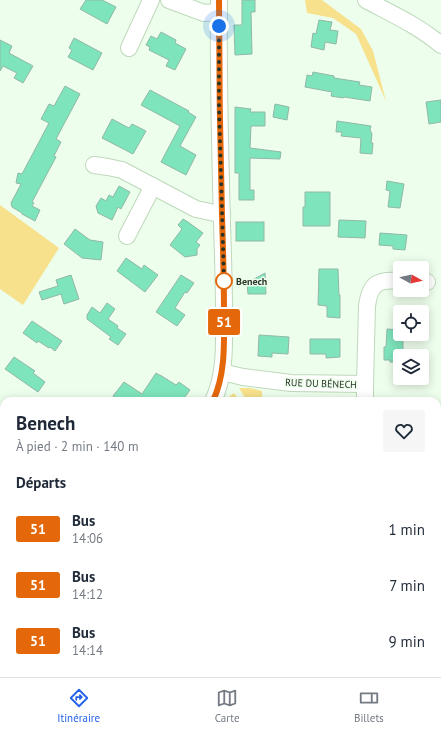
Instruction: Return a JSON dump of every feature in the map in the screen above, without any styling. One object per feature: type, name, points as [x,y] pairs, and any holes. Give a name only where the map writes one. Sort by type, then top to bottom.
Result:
[{"type":"street","points":[[129,48],[151,0]]},
{"type":"street","points":[[168,0],[204,13],[219,6],[219,106],[224,354],[219,388],[215,397]]},
{"type":"street","points":[[366,0],[419,29],[441,45]]},
{"type":"street","points":[[94,165],[122,170],[196,209],[222,213]]},
{"type":"street","points":[[126,236],[153,186]]},
{"type":"street","name":"RUE DU BÉNECH","points":[[222,372],[243,377],[291,383],[365,384],[368,296],[380,281],[393,280]]},
{"type":"street","points":[[365,384],[365,397]]},
{"type":"shaded area","points":[[305,0],[322,0],[361,29],[373,51],[386,101],[356,34],[333,18],[307,13]]},
{"type":"shaded area","points":[[0,205],[59,248],[23,305],[0,289]]},
{"type":"shaded area","points":[[239,388],[250,388],[262,391],[262,397],[245,397]]},
{"type":"shaded area","points":[[234,393],[237,397],[229,397]]},
{"type":"building","points":[[86,0],[102,0],[116,7],[107,24],[80,9]]},
{"type":"building","points":[[242,0],[255,0],[255,12],[251,12],[252,54],[235,55],[234,25],[242,25]]},
{"type":"building","points":[[319,20],[332,22],[330,30],[338,31],[336,44],[325,42],[324,50],[311,47],[313,33],[316,34]]},
{"type":"building","points":[[161,32],[176,40],[175,43],[186,49],[175,70],[166,66],[169,60],[149,50],[150,47],[146,45],[151,36],[157,39]]},
{"type":"building","points":[[74,38],[102,53],[93,70],[68,57],[72,50],[69,48]]},
{"type":"building","points":[[0,40],[12,46],[9,53],[33,66],[23,83],[14,78],[17,73],[3,66],[0,71]]},
{"type":"building","points":[[313,72],[334,76],[334,78],[360,82],[359,85],[372,87],[370,101],[331,96],[332,92],[305,87],[307,75],[312,76]]},
{"type":"building","points":[[65,86],[80,94],[56,139],[61,142],[54,156],[56,157],[32,202],[34,203],[32,206],[40,210],[35,221],[12,207],[11,203],[21,184],[16,183],[18,173],[22,174],[49,123],[41,119],[49,104],[54,106]]},
{"type":"building","points":[[150,90],[189,111],[188,112],[196,117],[180,146],[196,155],[186,175],[161,162],[180,126],[141,105]]},
{"type":"building","points":[[441,100],[441,122],[429,124],[426,102]]},
{"type":"building","points":[[275,104],[289,107],[287,120],[273,117]]},
{"type":"building","points":[[235,107],[251,109],[250,112],[265,112],[265,126],[251,126],[250,148],[281,152],[280,159],[250,158],[250,190],[254,190],[254,200],[239,200],[239,173],[235,173]]},
{"type":"building","points":[[112,119],[129,128],[132,124],[146,131],[133,154],[102,138]]},
{"type":"building","points":[[337,121],[371,126],[371,143],[373,143],[372,154],[360,153],[361,138],[341,136],[342,132],[336,132]]},
{"type":"building","points":[[387,181],[404,184],[400,208],[388,207],[390,191],[386,190]]},
{"type":"building","points":[[119,186],[130,192],[121,209],[118,207],[112,220],[98,213],[96,206],[101,198],[106,201],[109,195],[113,197]]},
{"type":"building","points":[[305,192],[330,192],[330,226],[303,226]]},
{"type":"building","points":[[183,219],[203,233],[196,242],[200,245],[197,249],[197,255],[185,257],[170,245],[182,229],[178,225]]},
{"type":"building","points":[[339,220],[366,221],[365,238],[338,237]]},
{"type":"building","points":[[236,222],[264,222],[264,241],[236,241]]},
{"type":"building","points":[[75,229],[90,240],[103,242],[101,260],[82,258],[64,244]]},
{"type":"building","points":[[380,233],[407,235],[405,250],[393,249],[393,246],[379,245]]},
{"type":"building","points":[[126,258],[142,269],[144,265],[158,275],[145,292],[117,271]]},
{"type":"building","points":[[319,269],[338,269],[340,318],[327,317],[327,306],[318,305]]},
{"type":"building","points":[[265,273],[266,294],[248,294],[247,283]]},
{"type":"building","points":[[71,275],[79,299],[64,304],[61,294],[42,300],[39,292],[58,286],[56,280]]},
{"type":"building","points":[[181,275],[194,283],[187,293],[185,292],[175,308],[185,315],[177,326],[156,312]]},
{"type":"building","points":[[107,303],[115,309],[108,319],[126,334],[118,345],[109,339],[111,337],[87,319],[87,315],[92,307],[100,313]]},
{"type":"building","points":[[32,321],[62,341],[55,351],[38,341],[37,343],[23,333]]},
{"type":"building","points":[[387,329],[393,329],[393,341],[403,341],[403,349],[393,349],[393,362],[390,362],[390,360],[384,360],[384,347],[386,347]]},
{"type":"building","points":[[259,335],[289,337],[288,354],[272,353],[272,357],[258,356]]},
{"type":"building","points":[[310,339],[340,339],[340,357],[326,358],[326,354],[310,354]]},
{"type":"building","points":[[14,357],[35,371],[33,373],[45,382],[38,392],[5,369]]},
{"type":"building","points":[[156,373],[176,385],[179,382],[190,390],[185,397],[113,396],[124,382],[142,394]]},
{"type":"bus line","name":"51","points":[[215,397],[219,388],[224,354],[224,281],[219,106],[219,0]]},
{"type":"place","name":"Benech","points":[[224,281]]},
{"type":"route","points":[[219,26],[219,106],[224,281]]}]
